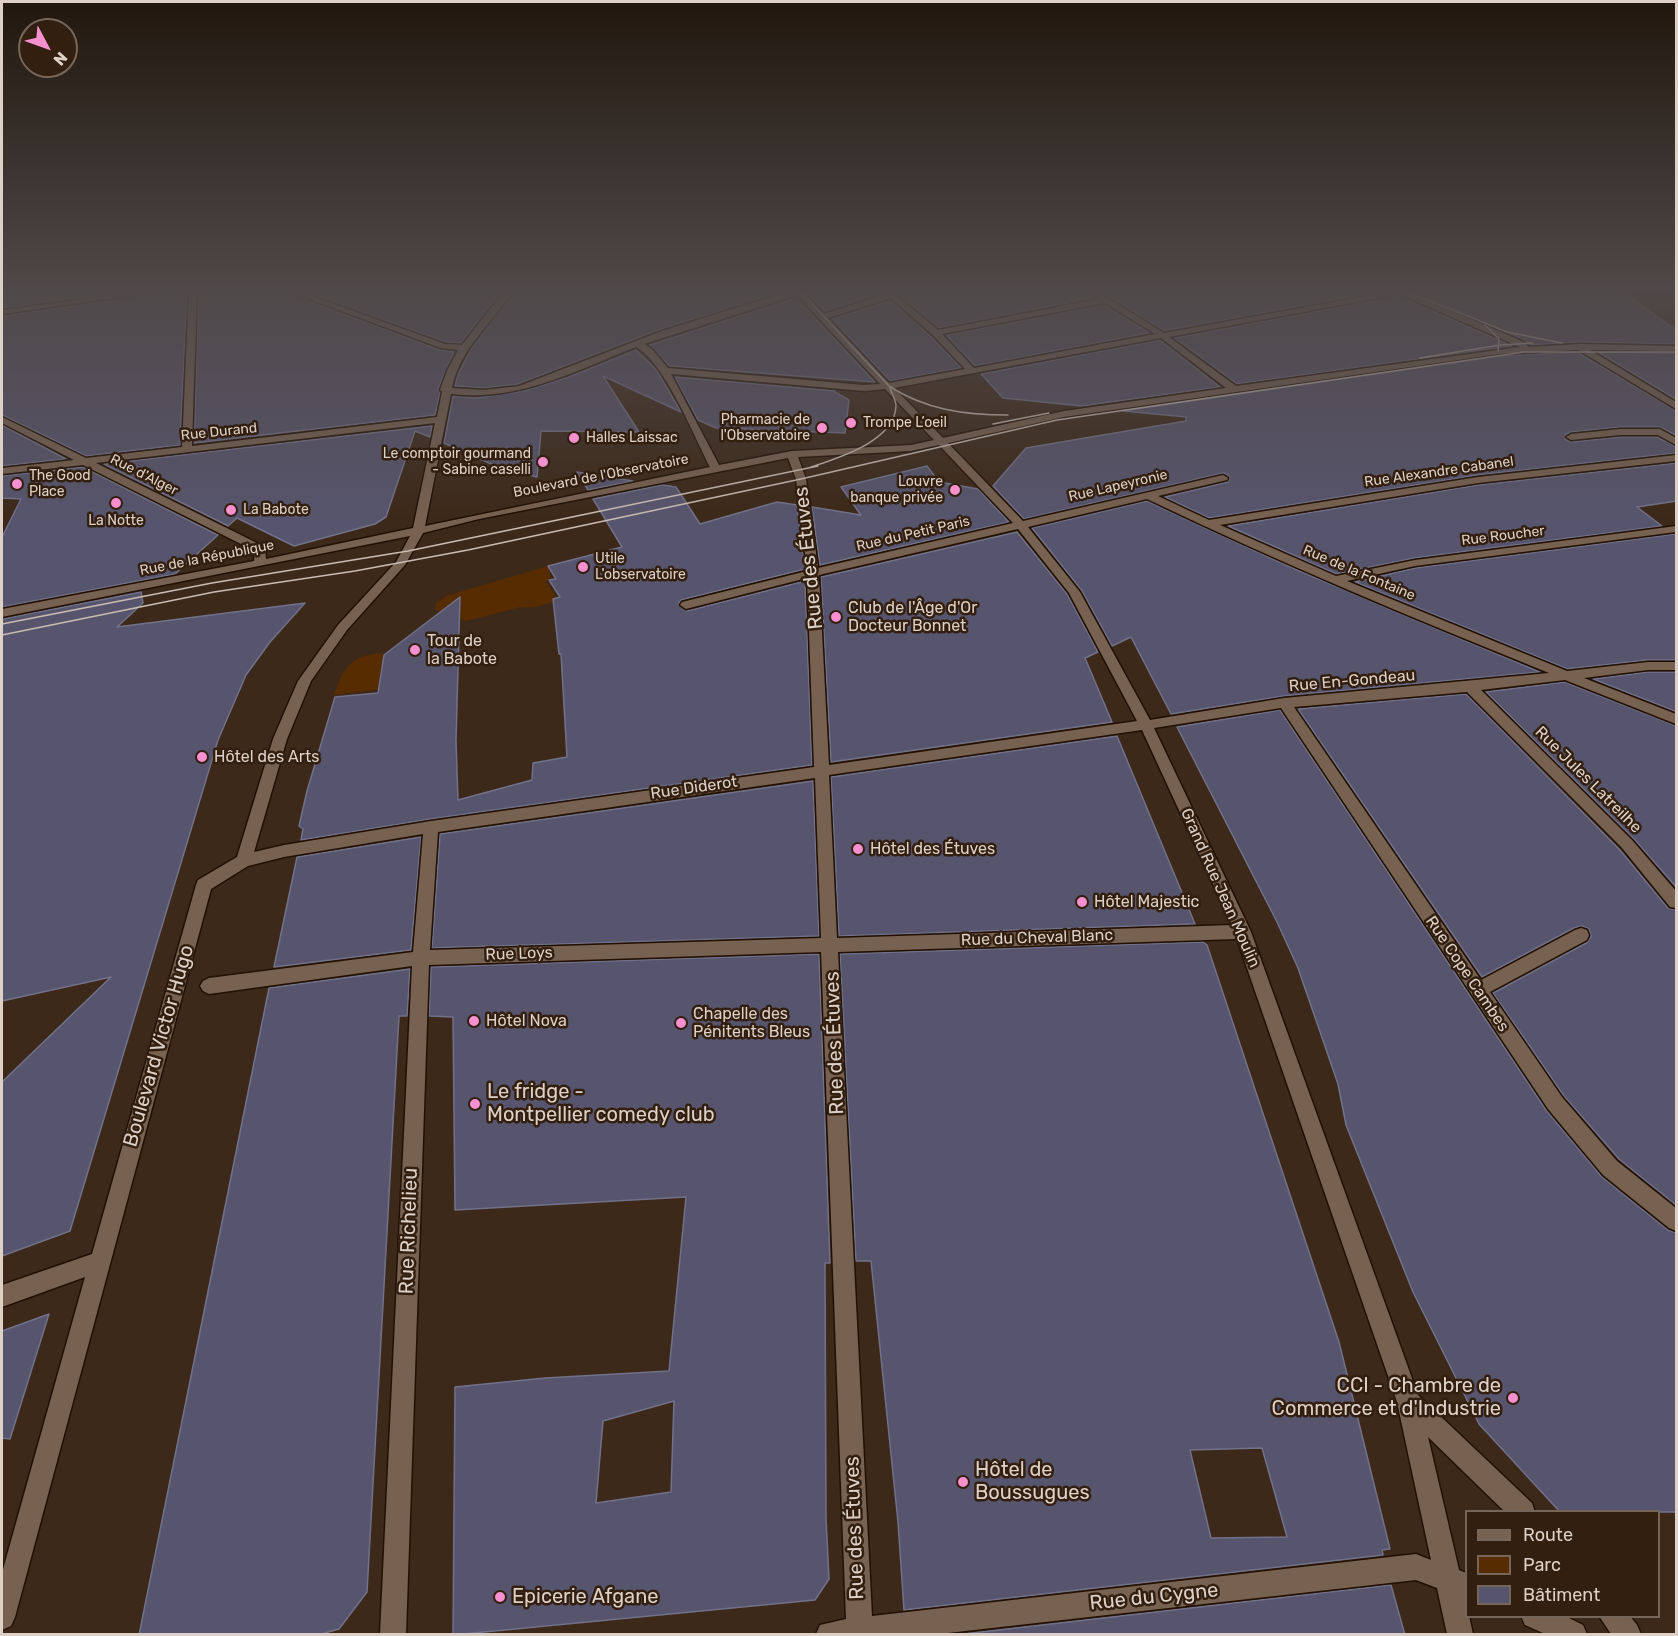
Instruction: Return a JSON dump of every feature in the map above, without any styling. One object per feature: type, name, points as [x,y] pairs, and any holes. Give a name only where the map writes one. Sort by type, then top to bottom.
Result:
[{"type":"street","points":[[188,449],[191,366]]},
{"type":"street","points":[[244,861],[280,738],[295,698],[330,642],[401,563],[418,531],[439,420],[453,366]]},
{"type":"street","points":[[446,390],[480,395],[499,394],[522,388],[579,366]]},
{"type":"street","points":[[661,366],[715,468]]},
{"type":"street","name":"Grand Rue Jean Moulin","points":[[870,366],[1020,524],[1074,592],[1146,725],[1243,932],[1409,1402],[1457,1582],[1460,1635]]},
{"type":"street","points":[[968,366],[972,370]]},
{"type":"street","points":[[665,371],[864,388],[889,386],[991,366]]},
{"type":"street","points":[[1203,366],[1235,390]]},
{"type":"street","name":"Boulevard de l'Observatoire","points":[[418,531],[479,516],[792,454],[893,450],[1064,414],[1399,366]]},
{"type":"street","points":[[1612,366],[1677,406]]},
{"type":"street","name":"Rue d'Alger","points":[[2,420],[261,549],[260,562]]},
{"type":"street","name":"Rue Durand","points":[[2,471],[439,420]]},
{"type":"street","points":[[1571,436],[1660,432],[1677,442]]},
{"type":"street","name":"Rue des Étuves","points":[[792,454],[801,479],[813,573],[824,770],[860,1632]]},
{"type":"street","name":"Rue Alexandre Cabanel","points":[[1206,524],[1478,480],[1677,458]]},
{"type":"street","name":"Rue Lapeyronie","points":[[1020,524],[1223,478]]},
{"type":"street","name":"Rue de la Fontaine","points":[[1147,495],[1206,524],[1335,580],[1561,675],[1677,719]]},
{"type":"street","name":"Rue du Petit Paris","points":[[686,605],[1020,524]]},
{"type":"street","name":"Rue Roucher","points":[[1335,580],[1415,562],[1677,529]]},
{"type":"street","name":"Rue de la République","points":[[2,614],[418,531]]},
{"type":"street","name":"Rue En-Gondeau","points":[[1146,725],[1284,703],[1470,687],[1648,666],[1677,666]]},
{"type":"street","name":"Rue Jules Latreilhe","points":[[1470,687],[1627,844],[1677,902]]},
{"type":"street","name":"Rue Cope Cambes","points":[[1284,703],[1555,1103],[1610,1168],[1677,1221]]},
{"type":"street","name":"Rue Diderot","points":[[244,861],[284,851],[431,827],[1146,725]]},
{"type":"street","name":"Rue Richelieu","points":[[393,1635],[421,958],[431,827]]},
{"type":"street","name":"Boulevard Victor Hugo","points":[[2,1617],[98,1262],[204,885],[244,861]]},
{"type":"street","name":"Rue du Cheval Blanc","points":[[831,944],[1243,932]]},
{"type":"street","points":[[1479,990],[1581,935]]},
{"type":"street","name":"Rue Loys","points":[[209,986],[421,958],[831,944]]},
{"type":"street","points":[[2,1296],[98,1262]]},
{"type":"street","name":"Grand Rue Jean Moulin","points":[[1409,1402],[1521,1510]]},
{"type":"street","name":"Rue du Cygne","points":[[830,1635],[1416,1567],[1457,1582]]},
{"type":"street","points":[[1536,1618],[1574,1635]]},
{"type":"street","points":[[1613,1618],[1628,1635]]},
{"type":"green space","points":[[548,566],[551,577],[546,581],[557,600],[553,602],[535,607],[521,607],[466,621],[439,613],[435,609],[436,603],[446,596]]},
{"type":"green space","points":[[384,653],[383,656],[398,687],[334,695],[341,677],[351,664],[364,656]]},
{"type":"building","points":[[2,366],[184,366],[180,445],[86,456],[2,415]]},
{"type":"building","points":[[197,366],[448,366],[438,389],[440,393],[435,415],[194,443]]},
{"type":"building","points":[[462,366],[564,366],[518,384],[484,388],[455,386]]},
{"type":"building","points":[[595,366],[653,366],[681,412],[603,376],[639,432],[541,431],[537,477],[498,467],[444,443],[453,396],[476,398],[524,391]]},
{"type":"building","points":[[673,366],[860,366],[875,382]]},
{"type":"building","points":[[876,366],[961,368],[890,381]]},
{"type":"building","points":[[1021,366],[1194,366],[1220,387],[1081,406],[1003,398],[981,374]]},
{"type":"building","points":[[1213,366],[1365,366],[1237,384]]},
{"type":"building","points":[[1428,366],[1601,366],[1677,411],[1677,436],[1660,427],[1620,427],[1571,432],[1565,435],[1565,439],[1571,442],[1620,437],[1657,437],[1677,447],[1677,453],[1478,475],[1209,518],[1165,497],[1228,482],[1230,477],[1224,473],[1024,519],[993,486],[1026,448],[1186,421],[1186,417],[1123,411]]},
{"type":"building","points":[[1622,366],[1677,366],[1677,400]]},
{"type":"building","points":[[675,377],[835,391],[833,391],[849,400],[845,433],[716,428],[698,420]]},
{"type":"building","points":[[2,425],[66,459],[2,466]]},
{"type":"building","points":[[432,426],[430,437],[415,431],[386,517],[375,524],[294,546],[237,518],[228,526],[104,464]]},
{"type":"building","points":[[1677,463],[1677,501],[1637,507],[1662,526],[1415,558],[1336,574],[1228,526],[1478,485]]},
{"type":"building","points":[[927,466],[939,482],[978,489],[1009,522],[820,565],[812,507],[861,515],[841,487]]},
{"type":"building","points":[[83,467],[218,535],[175,574],[2,607],[2,537],[21,499],[2,498],[2,476]]},
{"type":"building","points":[[577,472],[633,481],[588,490]]},
{"type":"building","points":[[662,485],[676,487],[700,524],[777,502],[797,505],[805,569],[681,600],[678,605],[687,611],[805,581],[812,765],[431,819],[301,840],[303,829],[299,826],[307,791],[335,697],[378,693],[384,655],[460,597],[456,741],[458,800],[532,780],[533,763],[567,757],[561,654],[559,654],[553,599],[560,597],[549,580],[556,579],[548,566],[622,547],[593,499]]},
{"type":"building","points":[[1147,501],[1295,569],[1540,672],[1284,696],[1171,714],[1131,637],[1112,646],[1082,591],[1032,528]]},
{"type":"building","points":[[1017,532],[1067,594],[1098,652],[1085,658],[1112,722],[831,762],[821,577]]},
{"type":"building","points":[[1675,534],[1677,536],[1677,660],[1648,660],[1567,669],[1355,582],[1415,568]]},
{"type":"building","points":[[141,592],[143,603],[117,627],[305,603],[270,642],[246,675],[218,740],[70,1231],[2,1256],[2,1082],[111,977],[2,1001],[2,619]]},
{"type":"building","points":[[1648,672],[1677,672],[1677,712],[1593,679]]},
{"type":"building","points":[[1565,682],[1677,726],[1677,888],[1634,839],[1486,692]]},
{"type":"building","points":[[1466,694],[1620,850],[1668,908],[1677,910],[1677,1206],[1619,1159],[1564,1096],[1493,993],[1588,942],[1591,936],[1589,929],[1582,926],[1574,928],[1482,977],[1298,709]]},
{"type":"building","points":[[1280,710],[1546,1110],[1602,1177],[1668,1230],[1677,1233],[1677,1512],[1558,1510],[1479,1424],[1413,1292],[1346,1125],[1338,1084],[1298,968],[1277,922],[1177,727]]},
{"type":"building","points":[[1117,736],[1195,924],[839,936],[831,777]]},
{"type":"building","points":[[813,781],[819,936],[432,948],[440,834]]},
{"type":"building","points":[[421,837],[411,950],[274,967],[297,857]]},
{"type":"building","points":[[1203,942],[1207,945],[1339,1342],[1390,1549],[1382,1550],[1383,1555],[904,1610],[898,1522],[871,1261],[856,1261],[840,954]],"holes":[[[1262,1448],[1287,1537],[1211,1538],[1190,1450]]]},
{"type":"building","points":[[819,954],[830,1263],[825,1263],[826,1518],[829,1579],[815,1600],[453,1635],[455,1387],[545,1378],[669,1371],[686,1197],[455,1210],[453,1017],[429,1016],[431,967]],"holes":[[[674,1401],[671,1492],[596,1503],[603,1421]]]},
{"type":"building","points":[[410,969],[407,1016],[399,1016],[367,1592],[339,1629],[318,1635],[139,1635],[269,988]]},
{"type":"building","points":[[49,1314],[10,1439],[2,1438],[2,1331]]},
{"type":"building","points":[[1391,1585],[1405,1635],[955,1635]]},
{"type":"tram line","points":[[871,366],[889,386],[917,401],[946,410],[1008,415]]},
{"type":"tram line","points":[[2,635],[214,592],[355,571],[468,550],[801,479],[1057,420],[1425,366]]},
{"type":"tram line","points":[[811,467],[836,459],[863,446],[886,429],[893,418],[896,406],[890,388]]},
{"type":"tram line","points":[[993,424],[1049,413]]},
{"type":"tram line","points":[[2,624],[212,583],[408,551],[818,466]]},
{"type":"place","name":"Trompe L’oeil","points":[[851,423]]},
{"type":"place","name":"Pharmacie de l'Observatoire","points":[[822,428]]},
{"type":"place","name":"Halles Laissac","points":[[574,438]]},
{"type":"place","name":"Le comptoir gourmand - Sabine caselli","points":[[543,462]]},
{"type":"place","name":"The Good Place","points":[[17,484]]},
{"type":"place","name":"Louvre banque privée","points":[[955,490]]},
{"type":"place","name":"La Notte","points":[[116,503]]},
{"type":"place","name":"La Babote","points":[[231,510]]},
{"type":"place","name":"Utile L'observatoire","points":[[583,567]]},
{"type":"place","name":"Club de l'Âge d'Or Docteur Bonnet","points":[[836,617]]},
{"type":"place","name":"Tour de la Babote","points":[[415,650]]},
{"type":"place","name":"Hôtel des Arts","points":[[202,757]]},
{"type":"place","name":"Hôtel des Étuves","points":[[858,849]]},
{"type":"place","name":"Hôtel Majestic","points":[[1082,902]]},
{"type":"place","name":"Hôtel Nova","points":[[474,1021]]},
{"type":"place","name":"Chapelle des Pénitents Bleus","points":[[681,1023]]},
{"type":"place","name":"Le fridge - Montpellier comedy club","points":[[475,1104]]},
{"type":"place","name":"CCI - Chambre de Commerce et d'Industrie","points":[[1513,1398]]},
{"type":"place","name":"Hôtel de Boussugues","points":[[963,1482]]},
{"type":"place","name":"Epicerie Afgane","points":[[500,1597]]}]
